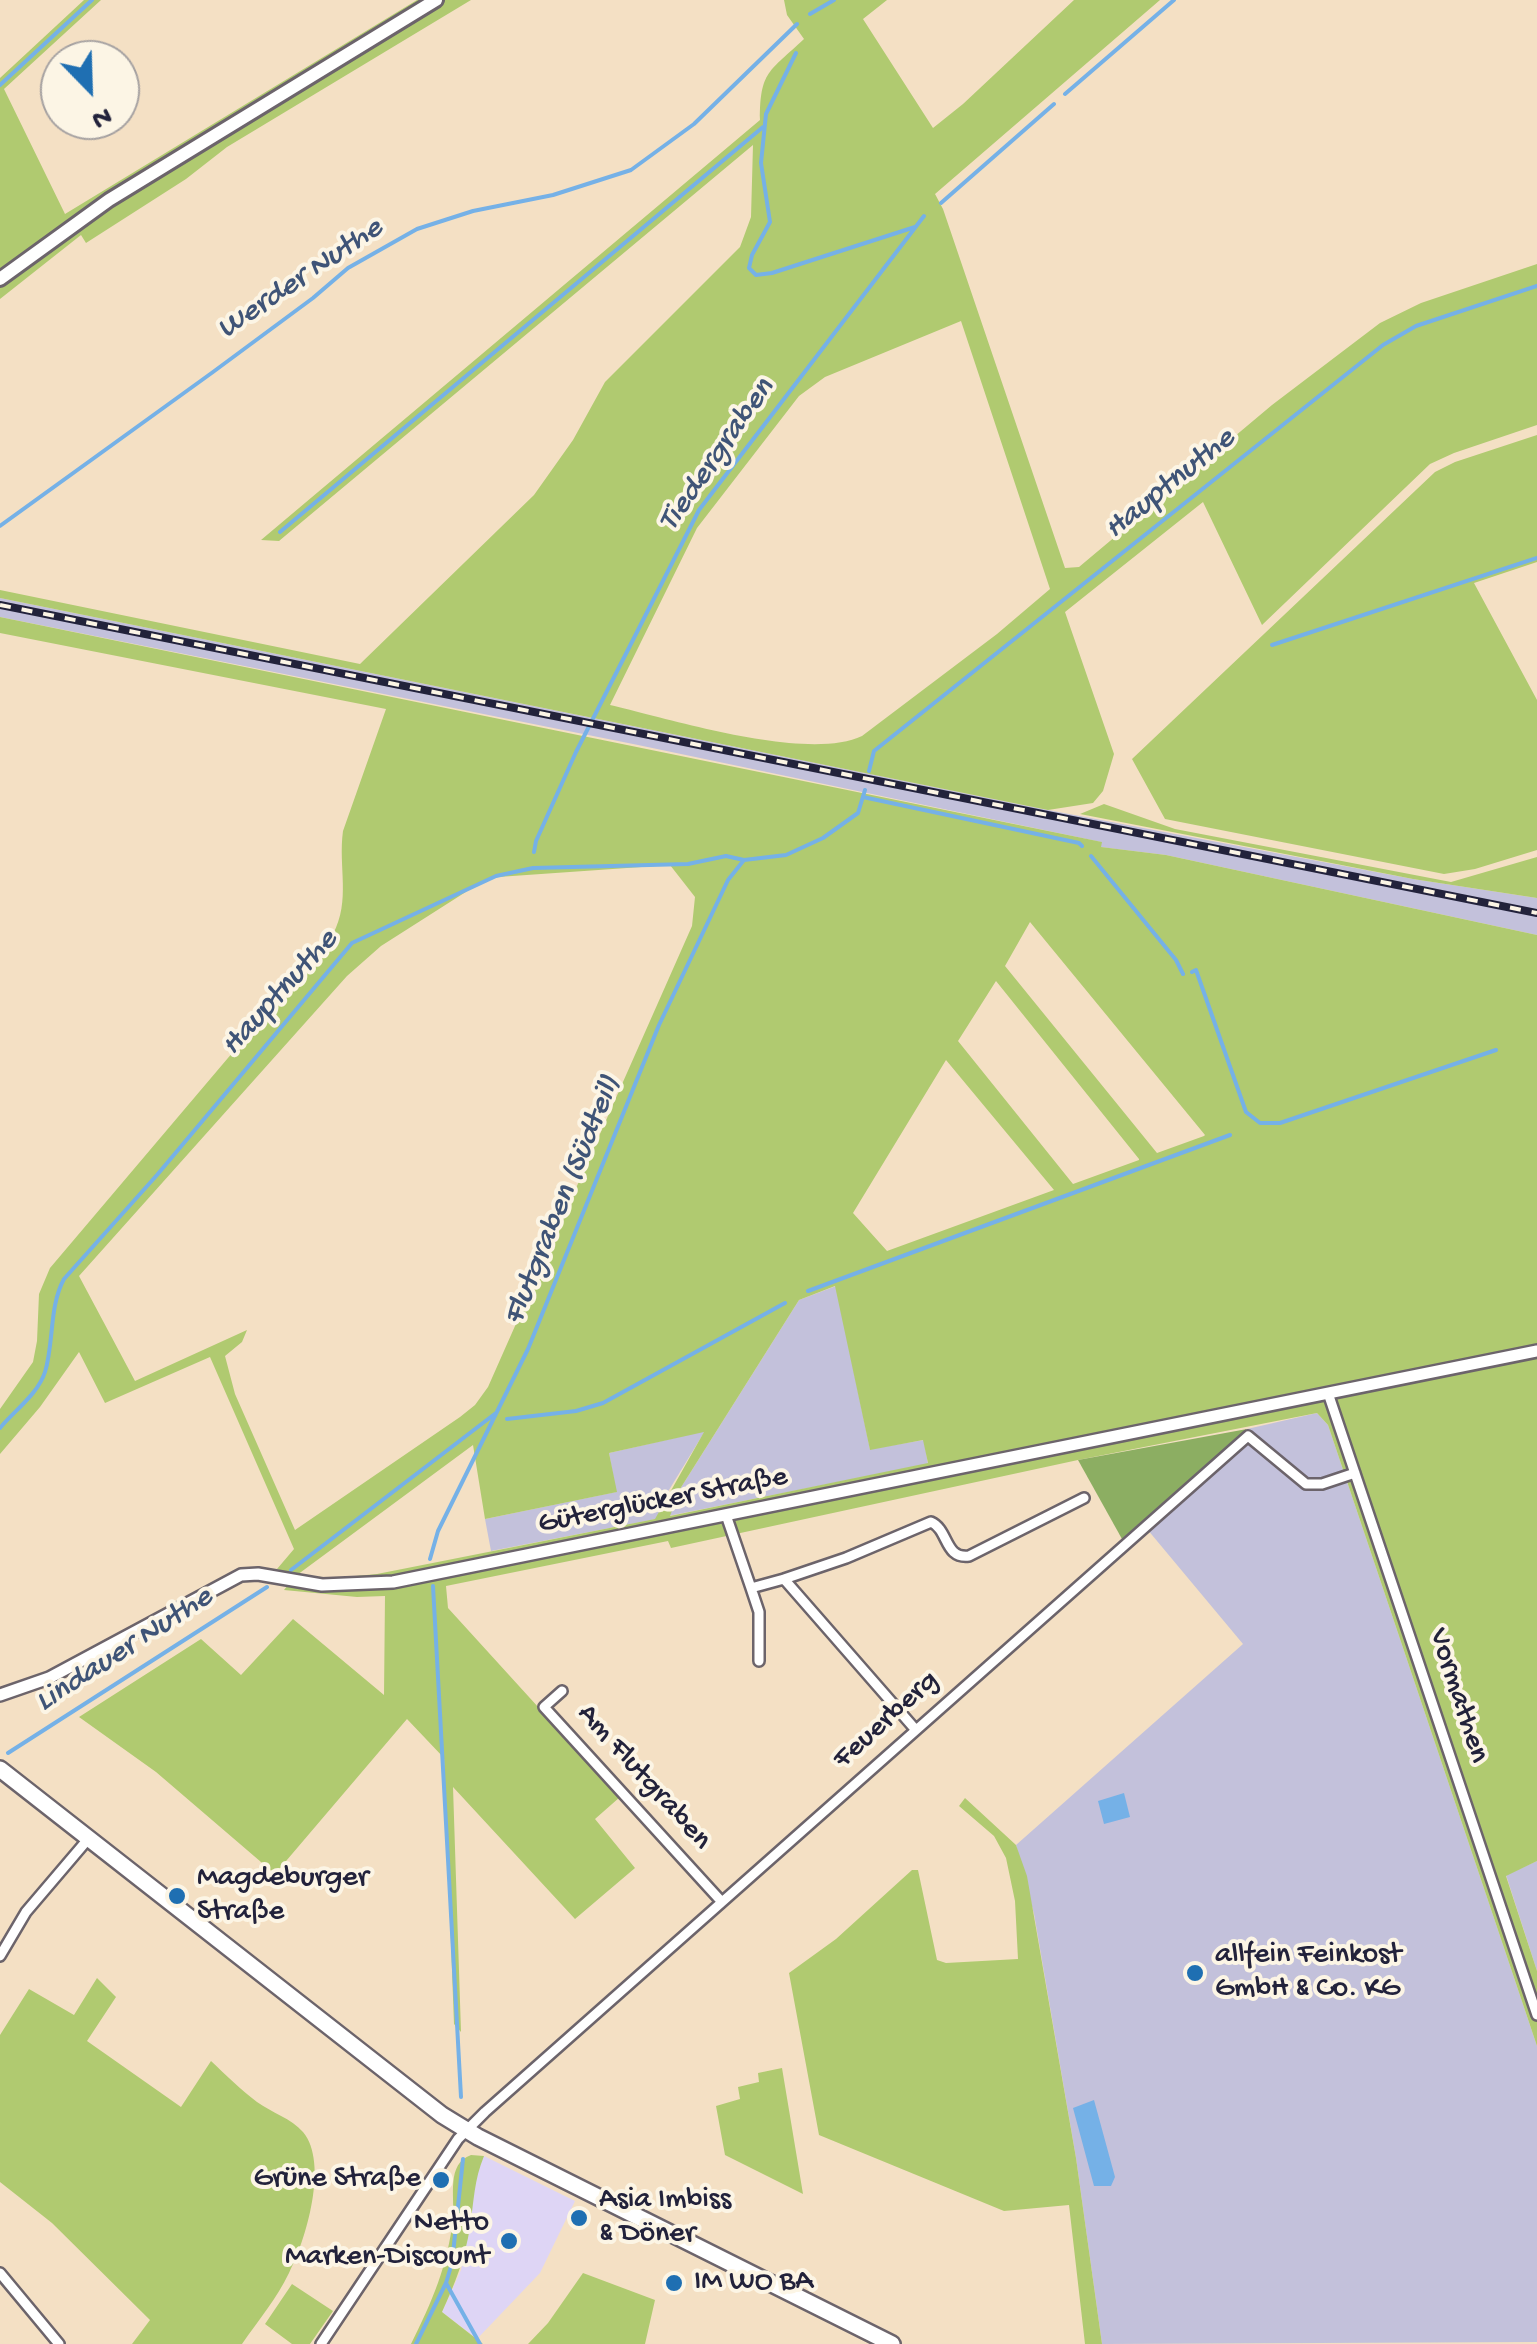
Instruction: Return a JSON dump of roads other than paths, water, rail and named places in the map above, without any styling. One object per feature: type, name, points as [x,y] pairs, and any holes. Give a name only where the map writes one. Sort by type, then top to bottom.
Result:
[{"type":"main road","points":[[0,279],[109,200],[436,0]]},
{"type":"main road","points":[[0,1769],[421,2100],[467,2131],[892,2344]]},
{"type":"street","name":"Güterglücker Straße","points":[[0,1695],[49,1678],[233,1577],[248,1574],[303,1583],[357,1585],[392,1582],[1537,1351]]},
{"type":"street","name":"Vormathen","points":[[1328,1393],[1537,2015]]},
{"type":"street","name":"Feuerberg","points":[[467,2131],[1248,1436],[1306,1484],[1322,1484],[1355,1473]]},
{"type":"street","points":[[751,1588],[846,1558],[931,1522],[940,1528],[952,1552],[969,1556],[1084,1498]]},
{"type":"street","points":[[726,1515],[759,1612],[759,1661]]},
{"type":"street","points":[[784,1579],[915,1729]]},
{"type":"street","name":"Am Flutgraben","points":[[562,1692],[544,1707],[721,1901]]},
{"type":"street","points":[[0,1956],[26,1912],[89,1838]]},
{"type":"street","points":[[321,2344],[467,2131]]},
{"type":"street","points":[[0,2273],[59,2344]]},
{"type":"water","points":[[1124,1793],[1130,1817],[1104,1824],[1098,1801]]},
{"type":"water","points":[[1094,2100],[1115,2177],[1111,2186],[1094,2186],[1073,2108]]},
{"type":"waterway","points":[[0,85],[92,0]]},
{"type":"waterway","name":"Werder Nuthe","points":[[810,14],[834,0]]},
{"type":"waterway","name":"Tiedergraben","points":[[1065,94],[1174,0]]},
{"type":"waterway","name":"Werder Nuthe","points":[[0,526],[313,298],[348,268],[417,229],[473,211],[553,195],[631,170],[694,124],[797,24]]},
{"type":"waterway","points":[[796,53],[766,114],[761,163],[770,222],[749,268],[756,275],[772,273],[915,227]]},
{"type":"waterway","name":"Tiedergraben","points":[[941,203],[1054,104]]},
{"type":"waterway","points":[[280,532],[763,127]]},
{"type":"waterway","name":"Tiedergraben","points":[[534,852],[576,752],[699,510],[924,216]]},
{"type":"waterway","name":"Hauptnuthe","points":[[869,771],[874,751],[1383,345],[1416,326],[1537,286]]},
{"type":"waterway","points":[[1272,645],[1537,558]]},
{"type":"waterway","name":"Hauptnuthe","points":[[0,1428],[42,1380],[56,1301],[64,1279],[352,943],[496,876],[533,868],[688,864],[726,856],[744,860],[786,855],[823,838],[858,813],[865,790]]},
{"type":"waterway","points":[[863,797],[1082,846]]},
{"type":"waterway","points":[[1091,856],[1176,960],[1183,974]]},
{"type":"waterway","name":"Flutgraben (Südteil)","points":[[430,1559],[438,1531],[528,1349],[659,1025],[728,880],[744,860]]},
{"type":"waterway","points":[[1192,972],[1196,970],[1246,1112],[1260,1123],[1280,1123],[1496,1050]]},
{"type":"waterway","points":[[808,1291],[1230,1135]]},
{"type":"waterway","points":[[507,1419],[576,1411],[603,1403],[785,1303]]},
{"type":"waterway","points":[[291,1570],[496,1413]]},
{"type":"waterway","name":"Flutgraben (Südteil)","points":[[433,1586],[461,2097]]},
{"type":"waterway","name":"Lindauer Nuthe","points":[[8,1753],[267,1587]]},
{"type":"waterway","name":"Flutgraben (Südteil)","points":[[416,2344],[452,2263],[463,2159]]},
{"type":"waterway","points":[[446,2283],[480,2344]]},
{"type":"railway","points":[[0,605],[1537,913]]},
{"type":"place","name":"Magdeburger Straße","points":[[177,1896]]},
{"type":"place","name":"allfein Feinkost GmbH & Co. KG","points":[[1195,1973]]},
{"type":"place","name":"Grüne Straße","points":[[441,2180]]},
{"type":"place","name":"Asia Imbiss & Döner","points":[[579,2218]]},
{"type":"place","name":"Netto Marken-Discount","points":[[509,2241]]},
{"type":"place","name":"IM WO BA","points":[[674,2283]]}]
